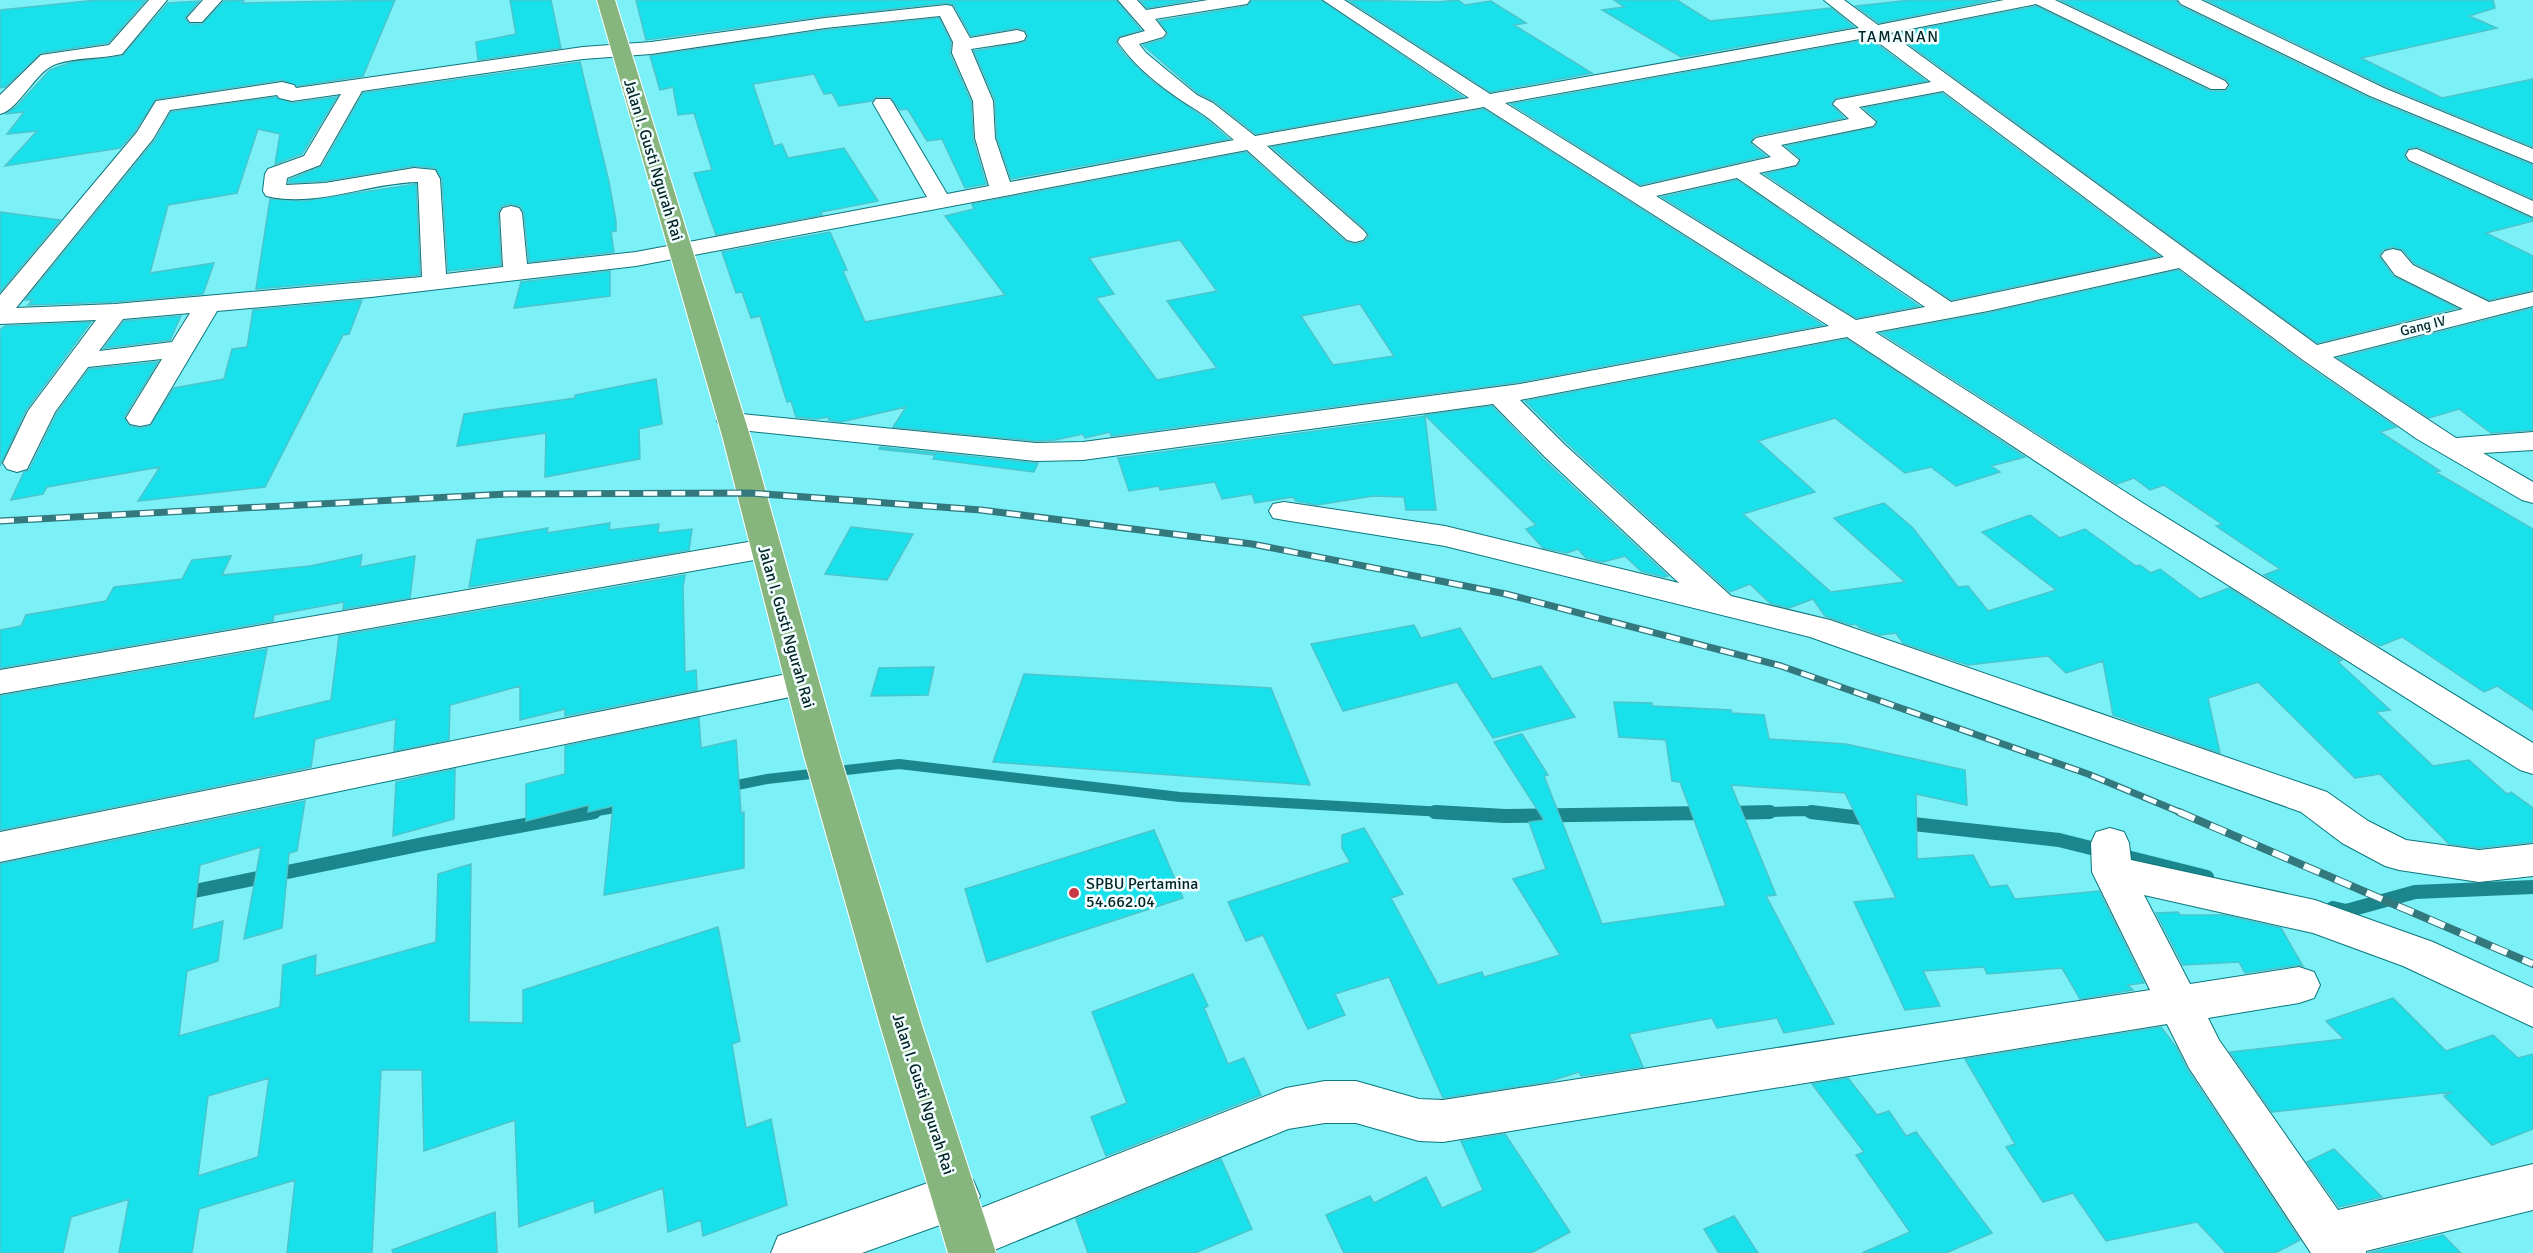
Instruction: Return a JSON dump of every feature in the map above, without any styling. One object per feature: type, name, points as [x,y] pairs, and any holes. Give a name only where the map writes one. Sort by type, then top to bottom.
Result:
[{"type":"highway","name":"Jalan I. Gusti Ngurah Rai","points":[[606,0],[734,430],[822,756],[901,1025],[965,1229]]},
{"type":"street","points":[[0,108],[14,91],[48,59],[115,50],[158,0]]},
{"type":"street","points":[[196,18],[213,0]]},
{"type":"street","points":[[1126,0],[1157,33],[1154,36],[1129,42],[1127,45],[1190,99],[1206,107],[1251,142],[1355,235]]},
{"type":"street","points":[[1142,16],[1241,0]]},
{"type":"street","points":[[1332,0],[1486,100],[1852,329],[2130,509],[2533,760]]},
{"type":"street","points":[[1833,0],[2312,354],[2448,447],[2533,494]]},
{"type":"street","points":[[0,316],[115,312],[434,283],[588,266],[681,252],[1251,142],[1873,31],[2031,0]]},
{"type":"street","points":[[2041,0],[2218,86]]},
{"type":"street","points":[[2187,0],[2384,95],[2533,157]]},
{"type":"street","points":[[0,311],[52,245],[146,135],[163,105],[282,88],[287,89],[285,94],[292,95],[583,53],[621,51],[948,5],[962,45],[961,53],[983,101],[985,138],[1001,190]]},
{"type":"street","points":[[962,45],[1017,36]]},
{"type":"street","points":[[354,86],[347,106],[328,131],[312,160],[276,174],[274,191],[316,190],[427,175],[434,283]]},
{"type":"street","points":[[1637,194],[1789,160],[1763,143],[1866,122],[1843,104],[1947,86]]},
{"type":"street","points":[[883,103],[940,201]]},
{"type":"street","points":[[2417,155],[2533,210]]},
{"type":"street","points":[[1741,171],[1947,311]]},
{"type":"street","points":[[511,213],[516,274]]},
{"type":"street","points":[[2393,255],[2404,270],[2485,310]]},
{"type":"street","points":[[734,430],[1036,452],[1083,451],[1500,395],[1947,311],[2182,260]]},
{"type":"street","name":"Gang IV","points":[[2312,354],[2533,299]]},
{"type":"street","points":[[140,418],[208,304]]},
{"type":"street","points":[[17,463],[42,411],[115,312]]},
{"type":"street","points":[[93,360],[181,349]]},
{"type":"street","points":[[1500,395],[1555,451],[1720,603]]},
{"type":"street","points":[[2448,447],[2533,441]]},
{"type":"street","points":[[1284,511],[1445,536],[1818,628],[2314,802],[2355,832],[2399,855],[2479,866],[2533,860]]},
{"type":"street","points":[[0,682],[765,549]]},
{"type":"street","points":[[0,847],[802,683]]},
{"type":"street","points":[[2533,1008],[2418,954],[2315,917],[2111,857],[2178,1004],[2204,1054],[2336,1244],[2533,1187]]},
{"type":"street","points":[[795,1253],[965,1229],[1286,1109],[1325,1102],[1356,1102],[1419,1120],[1443,1121],[2299,985]]},
{"type":"building","points":[[97,0],[146,0],[108,43],[41,53],[5,87],[0,88],[0,10]]},
{"type":"building","points":[[244,0],[242,3],[395,0],[363,76],[297,86],[282,80],[156,99],[135,131],[120,148],[5,166],[37,131],[7,134],[24,112],[5,114],[16,107],[50,70],[72,62],[122,56],[168,3],[199,1],[185,18],[190,24],[202,24],[224,1]]},
{"type":"building","points":[[510,0],[551,0],[561,48],[478,60],[476,42],[516,34]]},
{"type":"building","points":[[636,0],[1116,0],[1141,30],[1118,37],[1116,43],[1124,54],[1153,82],[1206,119],[1229,139],[1011,179],[997,138],[995,100],[974,51],[1025,42],[1028,37],[1025,30],[1017,28],[971,36],[954,5],[946,3],[825,16],[646,40]]},
{"type":"building","points":[[1140,0],[1194,0],[1147,8]]},
{"type":"building","points":[[1252,0],[1321,0],[1463,97],[1256,134],[1214,101],[1198,93],[1143,45],[1164,39],[1168,34],[1159,21],[1247,6]]},
{"type":"building","points":[[1348,0],[1436,2],[1458,0],[1465,5],[1491,1],[1526,23],[1514,25],[1592,73],[1490,92]]},
{"type":"building","points":[[1614,0],[1677,0],[1710,21],[1831,8],[1854,27],[1681,57],[1602,10],[1624,7]]},
{"type":"building","points":[[1911,0],[1992,0],[1879,23],[1856,6]]},
{"type":"building","points":[[2060,0],[2176,0],[2180,6],[2369,98],[2533,165],[2533,199],[2418,147],[2409,148],[2404,154],[2408,162],[2533,219],[2533,221],[2486,233],[2533,256],[2533,290],[2489,300],[2414,263],[2403,250],[2392,247],[2383,250],[2379,256],[2393,276],[2457,308],[2317,343],[1895,34],[2036,6],[2210,91],[2225,91],[2230,86],[2226,79]]},
{"type":"building","points":[[2206,0],[2493,0],[2495,8],[2469,16],[2497,28],[2361,58],[2442,98],[2533,79],[2533,147],[2385,86]]},
{"type":"building","points":[[939,18],[951,42],[950,54],[971,102],[973,139],[986,184],[965,188],[942,139],[927,141],[907,109],[900,110],[890,97],[876,97],[872,101],[839,106],[832,93],[824,94],[814,74],[753,84],[774,146],[782,144],[788,158],[844,148],[878,201],[821,212],[822,215],[716,235],[694,173],[712,170],[694,113],[678,115],[673,87],[660,90],[650,56],[825,30]]},
{"type":"building","points":[[1870,39],[1926,81],[1836,98],[1831,104],[1844,118],[1754,136],[1751,144],[1766,156],[1640,185],[1511,104]]},
{"type":"building","points":[[580,62],[616,221],[616,231],[611,232],[614,252],[529,262],[524,213],[520,206],[510,204],[502,206],[498,213],[501,265],[448,271],[442,179],[435,168],[414,166],[325,181],[289,183],[289,180],[322,166],[363,93]]},
{"type":"building","points":[[1942,93],[2159,256],[1951,300],[1765,174],[1798,166],[1800,158],[1786,146],[1875,127],[1877,120],[1864,108]]},
{"type":"building","points":[[276,97],[292,103],[337,97],[302,154],[275,164],[280,134],[258,129],[237,193],[168,205],[150,273],[214,263],[203,294],[115,302],[28,305],[33,300],[25,300],[155,140],[171,112]]},
{"type":"building","points":[[1484,109],[1823,325],[1520,382],[1111,436],[1110,432],[1085,438],[1083,434],[1055,440],[1036,441],[893,427],[906,407],[841,422],[829,420],[828,417],[816,419],[796,417],[791,401],[787,402],[760,316],[751,318],[742,292],[736,293],[722,252],[830,232],[847,270],[843,271],[865,322],[1005,295],[945,216],[974,209],[972,204],[1246,152],[1346,242],[1356,244],[1364,242],[1369,236],[1365,229],[1272,147]],"holes":[[[1180,240],[1217,291],[1167,301],[1217,368],[1157,380],[1096,298],[1114,294],[1089,258]],[[1360,304],[1394,356],[1333,365],[1301,316]]]},
{"type":"building","points":[[1737,180],[1919,306],[1856,318],[1662,197]]},
{"type":"building","points":[[416,184],[420,275],[256,289],[270,199],[304,201]]},
{"type":"building","points":[[0,212],[60,220],[0,292]]},
{"type":"building","points":[[2178,270],[2302,362],[2396,427],[2380,432],[2440,471],[2435,472],[2533,529],[2533,710],[2497,686],[2484,692],[2402,637],[2380,646],[2264,575],[2280,569],[2216,526],[2222,524],[2164,485],[2150,490],[2134,478],[2117,484],[1881,333],[1988,313]]},
{"type":"building","points":[[610,271],[610,296],[514,308],[521,282]]},
{"type":"building","points":[[362,300],[349,334],[343,335],[265,487],[138,501],[160,467],[47,487],[43,494],[11,500],[24,472],[29,470],[57,413],[89,369],[158,362],[124,417],[130,426],[140,428],[150,426],[174,388],[224,379],[232,349],[247,347],[253,310]]},
{"type":"building","points":[[2533,308],[2533,430],[2491,433],[2459,409],[2429,418],[2338,358]]},
{"type":"building","points":[[181,316],[170,340],[104,348],[124,321]]},
{"type":"building","points":[[91,322],[26,410],[0,466],[0,330],[5,326]]},
{"type":"building","points":[[1847,339],[2025,457],[1991,466],[2000,472],[1956,486],[1931,467],[1905,473],[1835,418],[1758,441],[1815,492],[1743,514],[1831,592],[1905,582],[1834,518],[1884,503],[1913,528],[1958,587],[1968,586],[1988,611],[2056,590],[1982,532],[2030,515],[2060,538],[2085,529],[2136,566],[2140,565],[2151,573],[2160,569],[2200,599],[2229,588],[2342,660],[2338,662],[2390,710],[2376,712],[2433,766],[2469,760],[2507,794],[2511,792],[2533,808],[2533,842],[2479,848],[2449,844],[2380,774],[2355,778],[2258,682],[2208,698],[2220,753],[2113,715],[2103,661],[2066,673],[2048,656],[1968,665],[1903,643],[1896,633],[1880,635],[1856,624],[1851,625],[1825,616],[1813,599],[1789,608],[1770,603],[1750,584],[1730,592],[1567,443],[1525,401]]},
{"type":"building","points":[[656,379],[662,424],[639,429],[640,459],[545,477],[546,433],[457,446],[464,414],[575,398],[575,395]]},
{"type":"building","points":[[1492,406],[1543,459],[1668,576],[1641,571],[1625,556],[1603,562],[1586,558],[1578,549],[1567,553],[1543,548],[1526,529],[1536,525],[1425,415]]},
{"type":"building","points":[[1425,416],[1436,510],[1406,510],[1404,497],[1373,496],[1317,505],[1296,501],[1293,497],[1255,503],[1252,494],[1222,499],[1215,482],[1160,490],[1159,486],[1129,491],[1118,458]]},
{"type":"building","points":[[880,447],[1038,463],[1034,472],[933,459],[935,455],[879,449]]},
{"type":"building","points":[[610,523],[609,530],[659,524],[658,533],[692,529],[689,550],[469,587],[477,540],[548,528],[547,533]]},
{"type":"building","points":[[851,527],[913,534],[887,580],[825,574]]},
{"type":"building","points":[[362,555],[360,567],[415,556],[410,598],[343,609],[344,602],[274,615],[273,621],[0,668],[0,630],[21,626],[26,615],[106,601],[114,587],[182,579],[192,560],[231,556],[222,575],[310,566]]},
{"type":"building","points":[[685,575],[683,586],[685,672],[696,670],[697,690],[565,716],[565,709],[520,720],[520,686],[450,705],[449,740],[394,751],[396,719],[315,739],[311,767],[0,830],[0,696],[267,649],[253,719],[331,700],[339,636]]},
{"type":"building","points":[[1414,625],[1421,638],[1460,628],[1492,679],[1541,666],[1575,717],[1493,738],[1457,682],[1343,711],[1311,644]]},
{"type":"building","points":[[934,667],[928,695],[871,696],[879,668]]},
{"type":"building","points":[[1024,674],[1271,688],[1310,785],[993,762]]},
{"type":"building","points":[[1614,702],[1652,703],[1652,706],[1731,710],[1732,713],[1764,715],[1769,739],[1846,744],[1965,770],[1967,805],[1916,794],[1917,859],[1973,855],[1990,887],[2007,885],[2015,899],[2099,891],[2144,983],[2128,985],[2133,990],[2080,999],[2062,968],[1987,974],[1984,967],[1923,971],[1940,1006],[1905,1010],[1854,902],[1896,898],[1845,793],[1731,785],[1776,895],[1766,896],[1834,1024],[1784,1033],[1777,1018],[1717,1028],[1712,1018],[1629,1034],[1643,1067],[1581,1076],[1579,1072],[1547,1082],[1443,1098],[1389,977],[1335,994],[1345,1015],[1308,1029],[1263,935],[1246,941],[1228,902],[1350,862],[1342,848],[1342,835],[1364,828],[1403,894],[1391,898],[1438,985],[1482,972],[1484,977],[1560,955],[1513,879],[1546,869],[1529,822],[1544,820],[1494,742],[1522,734],[1548,775],[1544,776],[1602,924],[1726,906],[1680,782],[1672,781],[1666,740],[1619,737]]},
{"type":"building","points":[[699,718],[701,748],[736,740],[741,813],[744,812],[744,868],[604,895],[613,806],[588,812],[589,805],[526,821],[526,784],[565,774],[565,746]]},
{"type":"building","points":[[455,769],[454,819],[393,836],[396,782]]},
{"type":"building","points":[[305,801],[297,851],[289,853],[282,928],[244,939],[261,847],[200,865],[192,930],[223,921],[218,961],[187,971],[179,1036],[280,1007],[283,965],[316,955],[315,976],[436,942],[438,874],[471,864],[469,1022],[523,1023],[523,990],[718,927],[740,1041],[732,1044],[746,1128],[771,1119],[787,1205],[703,1236],[701,1220],[668,1232],[663,1188],[595,1213],[594,1200],[519,1227],[515,1120],[424,1151],[422,1070],[381,1070],[372,1253],[287,1253],[295,1180],[199,1209],[192,1253],[119,1253],[129,1199],[71,1217],[63,1253],[0,1253],[0,864]],"holes":[[[269,1078],[258,1157],[198,1176],[208,1096]]]},
{"type":"building","name":"SPBU Pertamina 54.662.04","points":[[1154,830],[1183,898],[987,962],[965,889]]},
{"type":"building","points":[[2178,912],[2180,915],[2224,915],[2281,928],[2303,966],[2245,973],[2239,962],[2183,965],[2156,913]]},
{"type":"building","points":[[1193,974],[1208,1006],[1204,1008],[1228,1064],[1244,1058],[1261,1095],[1106,1156],[1091,1117],[1127,1103],[1092,1012]]},
{"type":"building","points":[[2393,998],[2446,1051],[2493,1035],[2518,1058],[2533,1054],[2533,1129],[2492,1145],[2444,1096],[2452,1092],[2272,1112],[2230,1052],[2344,1039],[2326,1021]]},
{"type":"building","points":[[2161,1027],[2300,1240],[2275,1253],[2226,1253],[2197,1222],[2106,1241],[2073,1193],[2043,1202],[2006,1147],[2015,1144],[1965,1059]]},
{"type":"building","points":[[1848,1078],[1877,1115],[1889,1111],[1906,1136],[1916,1132],[1992,1233],[1946,1253],[1862,1253],[1910,1232],[1856,1155],[1864,1152],[1812,1084]]},
{"type":"building","points":[[1505,1134],[1570,1232],[1531,1253],[1344,1253],[1326,1215],[1370,1196],[1374,1203],[1426,1177],[1442,1208],[1483,1190],[1461,1141]]},
{"type":"building","points":[[2334,1149],[2382,1197],[2339,1207],[2307,1162]]},
{"type":"building","points":[[1221,1159],[1252,1229],[1195,1253],[1088,1253],[1076,1219]]},
{"type":"building","points":[[495,1212],[497,1253],[393,1253],[392,1250]]},
{"type":"building","points":[[1734,1216],[1758,1253],[1719,1253],[1704,1229]]},
{"type":"building","points":[[2443,1235],[2461,1253],[2368,1253]]},
{"type":"waterway","points":[[727,787],[767,779],[899,764],[1180,797],[1461,813]]},
{"type":"waterway","points":[[586,813],[626,806]]},
{"type":"waterway","points":[[1770,812],[1730,813],[1803,811],[1823,813]]},
{"type":"waterway","points":[[185,893],[423,844],[594,812]]},
{"type":"waterway","points":[[1435,812],[1505,816],[1706,813],[1678,813]]},
{"type":"waterway","points":[[1811,812],[1870,819]]},
{"type":"waterway","points":[[1904,823],[2059,840],[2207,877]]},
{"type":"waterway","points":[[2333,908],[2346,911],[2415,892],[2533,887]]},
{"type":"railway","points":[[0,521],[507,494],[750,493],[981,510],[1252,544],[1506,594],[1781,666],[2088,774],[2182,813]]},
{"type":"railway","points":[[2179,812],[2533,964]]},
{"type":"place","name":"SPBU Pertamina 54.662.04","points":[[1074,893]]},
{"type":"district","name":"TAMANAN","points":[[1899,37]]}]
